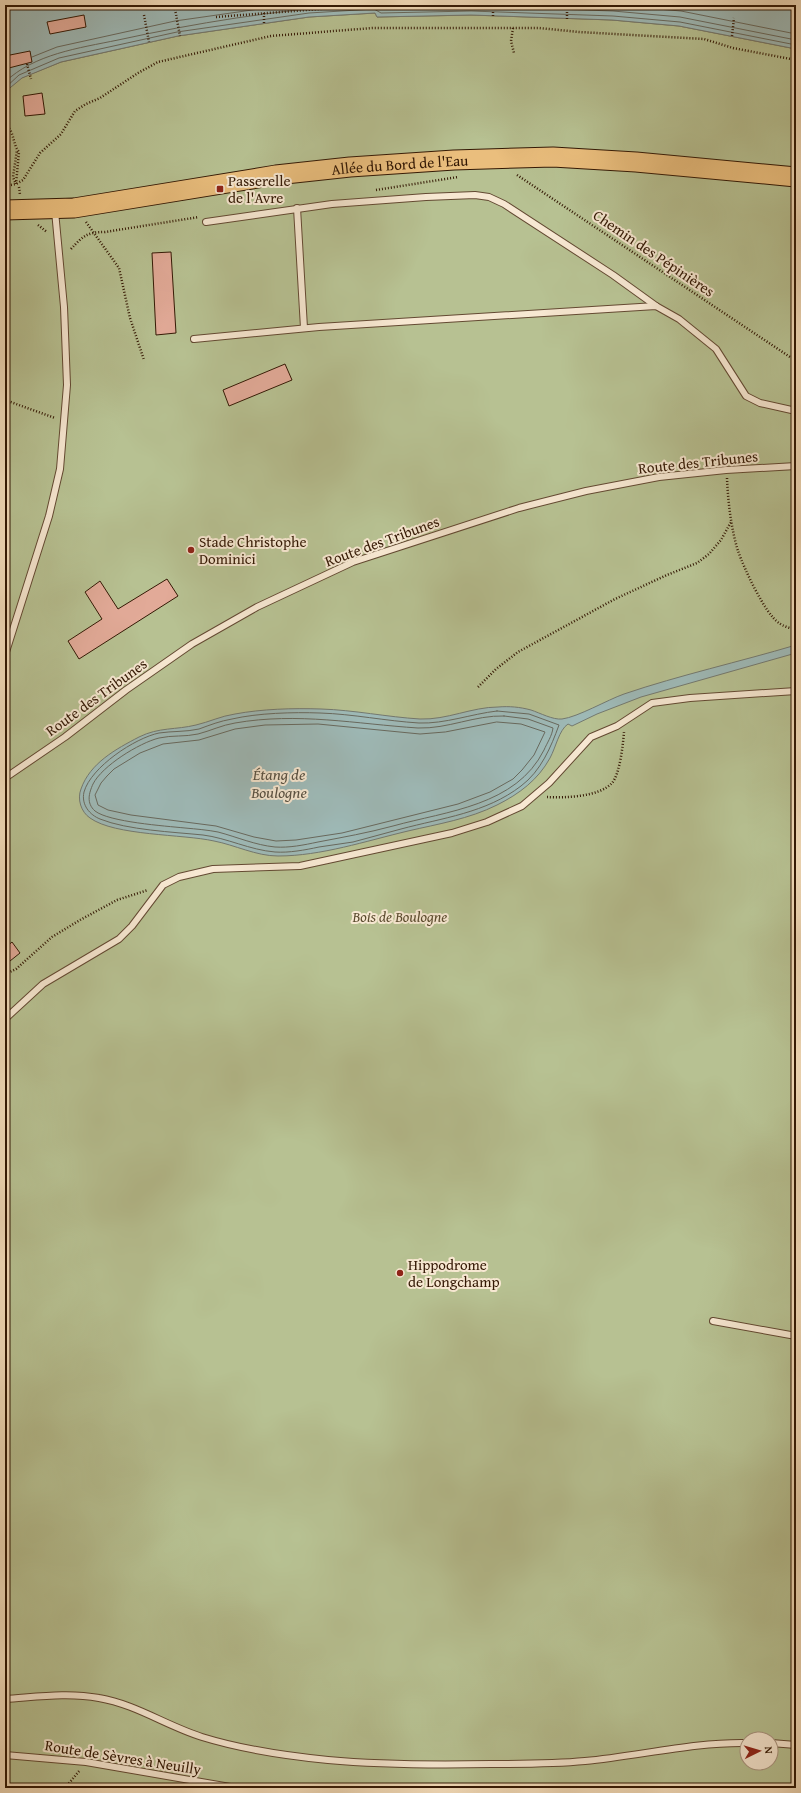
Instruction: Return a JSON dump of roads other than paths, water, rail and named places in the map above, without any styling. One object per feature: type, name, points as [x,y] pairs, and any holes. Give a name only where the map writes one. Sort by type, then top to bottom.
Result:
[{"type":"main road","name":"Allée du Bord de l'Eau","points":[[5,210],[74,208],[276,175],[350,167],[454,160],[553,157],[628,162],[796,178]]},
{"type":"lane","points":[[206,222],[298,208],[426,197],[475,195],[489,197],[504,204],[607,270],[656,306],[679,319],[716,349],[746,396],[760,403],[796,411]]},
{"type":"lane","points":[[298,208],[304,328]]},
{"type":"lane","points":[[5,655],[49,516],[60,469],[67,385],[64,307],[54,209]]},
{"type":"lane","points":[[194,339],[304,328],[656,306]]},
{"type":"lane","name":"Route des Tribunes","points":[[5,778],[65,737],[126,690],[192,644],[256,607],[353,562],[519,508],[586,491],[659,477],[726,470],[796,466]]},
{"type":"lane","points":[[5,1019],[43,984],[119,938],[132,926],[163,885],[179,877],[213,869],[300,866],[452,832],[494,819],[522,806],[549,783],[591,737],[617,726],[652,703],[690,698],[796,691]]},
{"type":"lane","points":[[713,1321],[796,1336]]},
{"type":"lane","points":[[5,1699],[78,1695],[100,1698],[118,1702],[202,1737],[298,1757],[358,1763],[412,1765],[547,1764],[587,1761],[685,1748],[739,1744]]},
{"type":"lane","points":[[779,1744],[796,1745]]},
{"type":"lane","name":"Route de Sèvres à Neuilly","points":[[5,1755],[86,1762],[236,1788]]},
{"type":"water","points":[[5,5],[796,5],[796,49],[679,26],[612,20],[471,15],[377,17],[375,13],[309,17],[178,36],[61,62],[22,78],[5,92]]},
{"type":"water","name":"Étang de Boulogne","points":[[796,645],[796,653],[641,697],[597,714],[572,726],[568,724],[562,730],[550,758],[534,780],[513,796],[486,810],[453,821],[327,851],[311,854],[270,856],[214,841],[150,834],[116,828],[101,824],[90,818],[82,809],[79,797],[85,780],[97,764],[113,752],[139,737],[161,730],[189,727],[230,715],[266,710],[310,709],[430,719],[479,709],[519,707],[562,719],[569,718],[624,694],[645,687]]},
{"type":"place","name":"Passerelle de l'Avre","points":[[220,189]]},
{"type":"place","name":"Stade Christophe Dominici","points":[[191,550]]},
{"type":"place","name":"Hippodrome de Longchamp","points":[[400,1273]]},
{"type":"park label","name":"Bois de Boulogne","points":[[400,916]]}]
